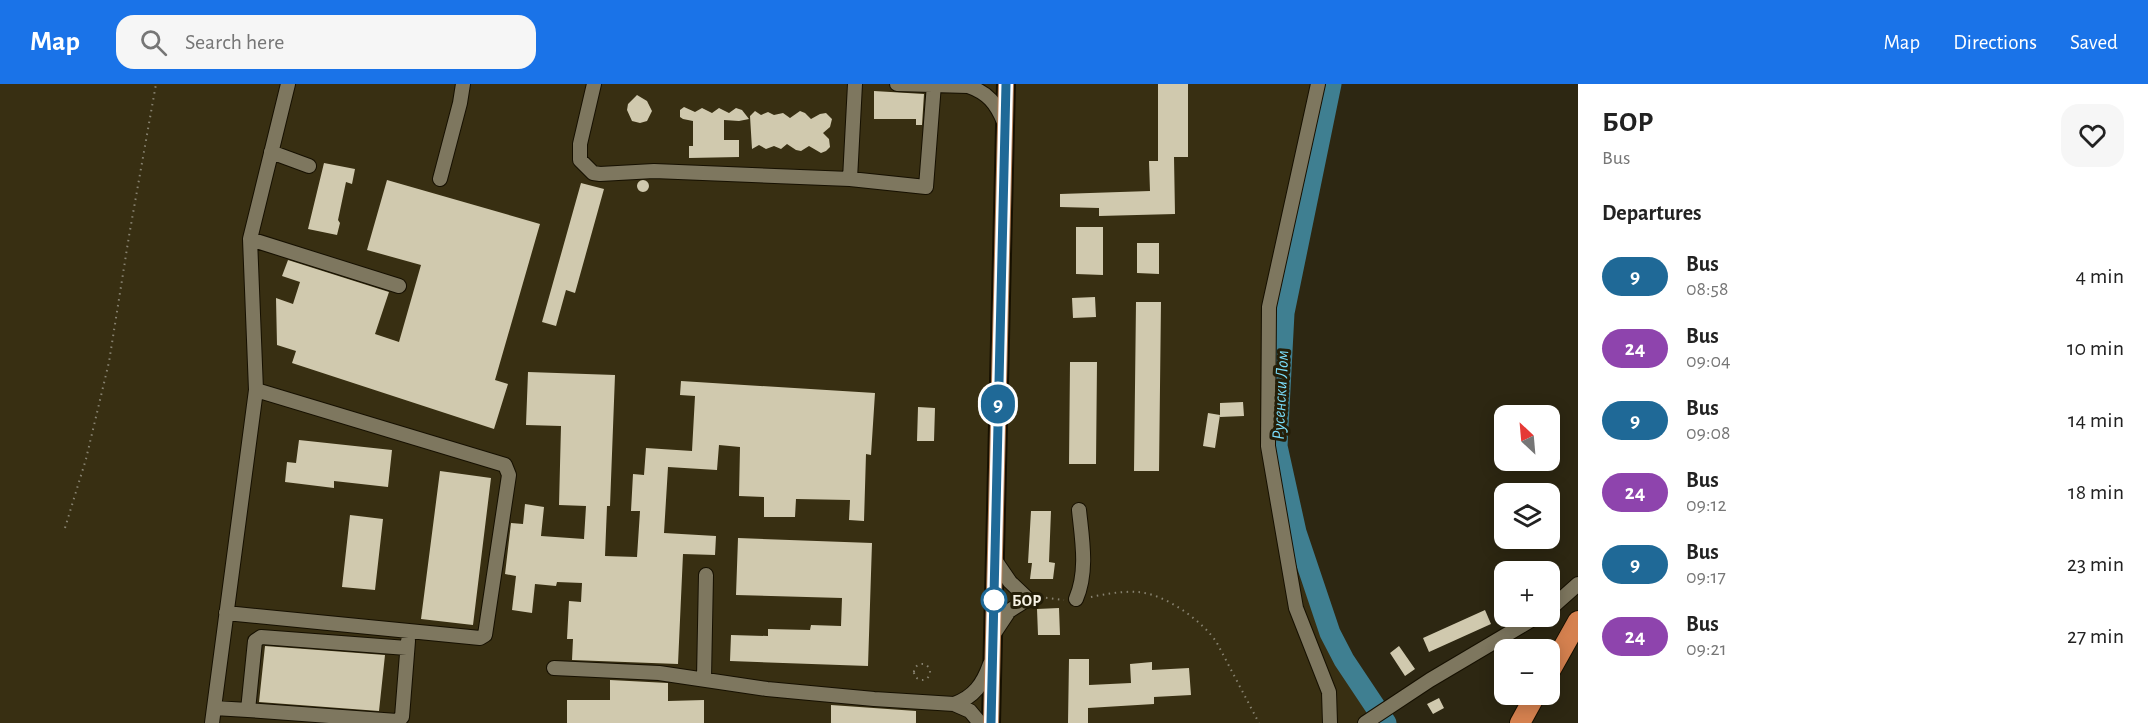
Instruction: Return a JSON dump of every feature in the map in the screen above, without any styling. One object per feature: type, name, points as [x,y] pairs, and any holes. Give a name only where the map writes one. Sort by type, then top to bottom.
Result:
[{"type":"highway","points":[[1560,653],[1578,621]]},
{"type":"highway","points":[[1520,723],[1530,705]]},
{"type":"main road","points":[[991,723],[1006,84]]},
{"type":"street","points":[[212,723],[256,390],[250,239],[288,84]]},
{"type":"street","points":[[440,179],[463,84]]},
{"type":"street","points":[[594,84],[580,144],[580,160],[593,173],[654,171],[850,179],[926,187],[934,85]]},
{"type":"street","points":[[850,179],[855,84]]},
{"type":"street","points":[[897,84],[970,85],[990,97],[1005,125]]},
{"type":"street","points":[[1318,84],[1269,307],[1268,446],[1296,608],[1329,692],[1330,723]]},
{"type":"street","points":[[271,152],[309,166]]},
{"type":"street","points":[[250,239],[399,286]]},
{"type":"street","points":[[226,613],[408,633],[480,638],[485,635],[509,476],[505,465],[256,390]]},
{"type":"street","points":[[1076,599],[1081,587],[1083,570],[1079,510]]},
{"type":"street","points":[[993,636],[1009,611],[1028,599],[1010,582],[995,560]]},
{"type":"street","points":[[704,678],[706,575]]},
{"type":"street","points":[[1560,600],[1578,584]]},
{"type":"street","points":[[1368,721],[1430,680],[1519,627]]},
{"type":"street","points":[[214,708],[397,721],[402,717],[408,633]]},
{"type":"street","points":[[248,710],[255,641],[261,637],[407,648]]},
{"type":"street","points":[[954,704],[974,694],[985,678],[992,656]]},
{"type":"street","points":[[554,668],[659,673],[767,689],[954,704],[970,711],[980,723]]},
{"type":"path","points":[[65,528],[86,459],[109,362],[156,84]]},
{"type":"path","points":[[1028,599],[1076,599],[1140,592],[1164,601],[1192,616],[1210,632],[1217,643],[1259,723]]},
{"type":"path","points":[[925,664],[929,674],[926,678],[921,680],[915,677],[914,670],[917,665],[925,664]]},
{"type":"shaded area","points":[[0,84],[1321,84],[1301,198],[1277,312],[1272,476],[1290,555],[1334,660],[1374,723],[0,723]]},
{"type":"building","points":[[1158,84],[1188,84],[1188,157],[1174,157],[1175,214],[1099,216],[1099,208],[1060,207],[1060,194],[1150,191],[1149,161],[1158,161]]},
{"type":"building","points":[[874,91],[924,94],[922,125],[916,125],[916,119],[874,119]]},
{"type":"building","points":[[637,95],[647,101],[652,111],[647,121],[640,123],[632,121],[627,110],[628,104]]},
{"type":"building","points":[[684,107],[695,112],[702,108],[712,113],[719,108],[729,113],[736,108],[742,110],[749,119],[724,120],[724,140],[739,140],[739,157],[689,158],[689,146],[693,146],[693,121],[680,117],[680,110]]},
{"type":"building","points":[[755,111],[761,115],[768,112],[774,115],[783,113],[790,118],[800,111],[811,119],[826,113],[832,119],[830,127],[823,133],[829,139],[830,147],[821,153],[809,146],[801,151],[787,144],[781,149],[774,146],[766,149],[759,145],[752,149],[750,116]]},
{"type":"building","points":[[324,163],[355,169],[352,184],[346,182],[337,235],[308,229]]},
{"type":"building","points":[[387,180],[540,224],[495,380],[508,384],[494,429],[292,363],[296,351],[277,345],[276,298],[293,304],[300,282],[282,276],[288,260],[389,292],[375,334],[399,342],[421,265],[367,250]]},
{"type":"building","points":[[645,180],[649,186],[645,192],[641,192],[637,184]]},
{"type":"building","points":[[581,183],[604,189],[575,293],[566,290],[556,326],[542,322]]},
{"type":"building","points":[[1076,227],[1103,227],[1103,275],[1076,274]]},
{"type":"building","points":[[1137,243],[1159,243],[1159,274],[1137,273]]},
{"type":"building","points":[[1095,297],[1096,317],[1073,318],[1072,298]]},
{"type":"building","points":[[1136,302],[1161,302],[1159,471],[1134,471]]},
{"type":"building","points":[[1070,362],[1097,362],[1096,464],[1069,464]]},
{"type":"building","points":[[528,372],[615,375],[610,506],[607,506],[605,556],[637,557],[640,511],[631,511],[633,474],[644,475],[646,448],[692,451],[695,396],[680,395],[681,381],[875,393],[871,455],[866,454],[864,521],[849,520],[850,500],[796,499],[795,517],[764,517],[764,497],[739,496],[740,447],[719,445],[717,470],[668,467],[664,533],[716,536],[715,555],[683,554],[678,664],[572,660],[573,639],[567,639],[569,601],[581,602],[582,583],[557,582],[556,586],[535,584],[532,613],[512,610],[516,576],[505,574],[511,523],[523,524],[525,504],[544,507],[541,536],[584,539],[586,506],[559,505],[561,426],[526,425]]},
{"type":"building","points":[[1243,402],[1244,416],[1220,417],[1220,403]]},
{"type":"building","points":[[918,407],[935,408],[934,441],[917,441]]},
{"type":"building","points":[[1208,413],[1220,415],[1215,448],[1203,446]]},
{"type":"building","points":[[299,440],[392,450],[388,487],[334,481],[334,488],[285,482],[287,462],[296,463]]},
{"type":"building","points":[[440,471],[491,478],[473,625],[421,619]]},
{"type":"building","points":[[1031,511],[1051,511],[1049,562],[1055,563],[1053,579],[1030,579],[1032,563],[1028,563]]},
{"type":"building","points":[[350,515],[383,519],[375,590],[342,587]]},
{"type":"building","points":[[738,538],[872,543],[868,666],[730,661],[731,635],[768,636],[768,629],[810,630],[811,625],[841,626],[842,598],[736,595]]},
{"type":"building","points":[[1059,608],[1060,635],[1038,635],[1037,609]]},
{"type":"building","points":[[1485,610],[1491,624],[1429,652],[1423,638]]},
{"type":"building","points":[[265,646],[385,655],[379,711],[259,702]]},
{"type":"building","points":[[1399,646],[1415,669],[1405,676],[1390,653]]},
{"type":"building","points":[[1069,659],[1089,659],[1089,685],[1131,683],[1130,664],[1152,662],[1152,670],[1189,668],[1191,695],[1154,697],[1154,704],[1088,708],[1088,723],[1068,723]]},
{"type":"building","points":[[610,680],[668,683],[668,701],[704,700],[704,723],[567,723],[567,700],[610,700]]},
{"type":"building","points":[[1439,698],[1444,708],[1433,714],[1427,704]]},
{"type":"building","points":[[831,705],[916,711],[916,723],[831,723]]},
{"type":"waterway","name":"Русенски Лом","points":[[1331,84],[1284,313],[1277,446],[1296,532],[1330,633],[1344,660],[1386,723]]},
{"type":"bus line","name":"9","points":[[991,723],[1006,84]]},
{"type":"place","name":"БОР","points":[[994,600]]}]
